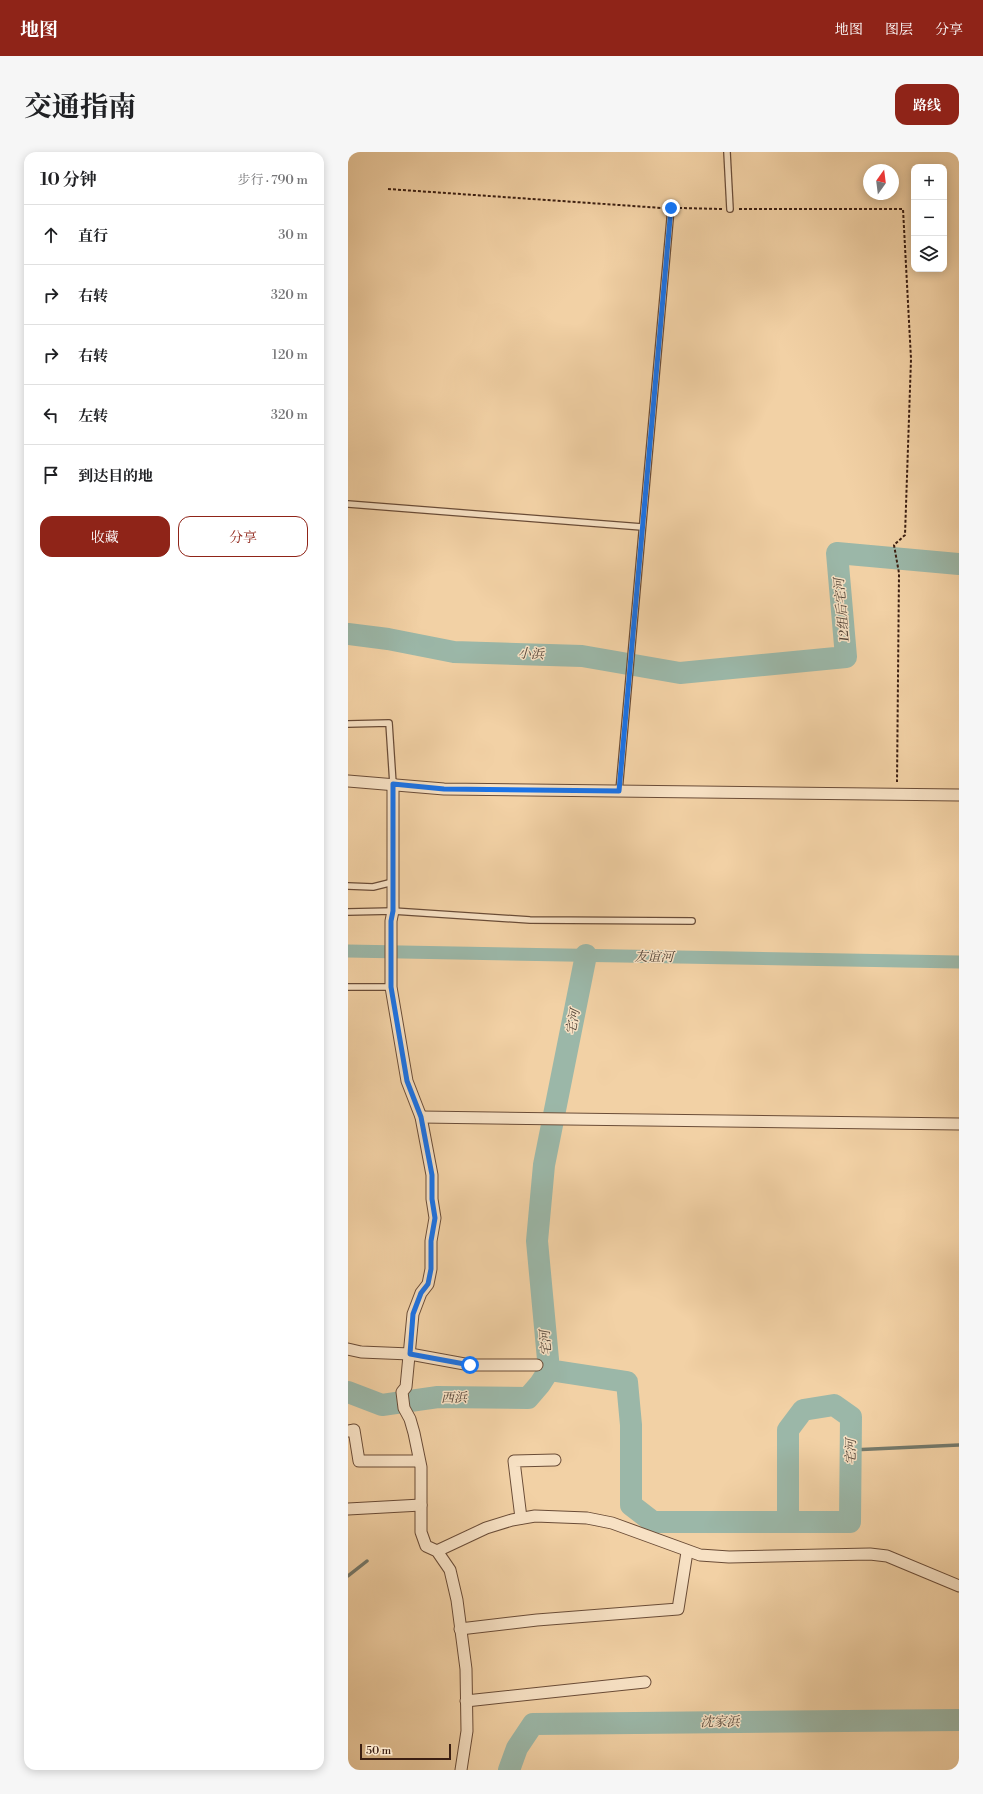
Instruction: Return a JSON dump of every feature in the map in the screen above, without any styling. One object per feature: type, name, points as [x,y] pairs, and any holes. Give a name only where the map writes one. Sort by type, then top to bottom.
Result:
[{"type":"street","points":[[348,781],[444,789],[959,795]]},
{"type":"street","points":[[393,784],[391,987],[407,1081],[421,1117],[432,1175],[432,1199],[435,1218],[431,1241],[430,1276],[428,1284],[421,1293],[413,1314],[406,1387],[402,1392],[403,1404],[414,1432],[419,1461],[421,1532],[423,1540],[426,1546],[437,1551],[450,1570],[457,1600],[466,1669],[467,1731],[461,1770]]},
{"type":"street","points":[[421,1117],[959,1124]]},
{"type":"street","points":[[348,1349],[361,1352],[410,1354],[470,1365],[537,1365]]},
{"type":"street","points":[[348,1431],[354,1430],[359,1461],[419,1461]]},
{"type":"street","points":[[521,1518],[514,1461],[555,1460]]},
{"type":"street","points":[[348,1509],[421,1505]]},
{"type":"street","points":[[437,1551],[486,1528],[521,1518],[535,1516],[587,1518],[612,1523],[687,1552],[700,1555],[729,1557],[870,1554],[887,1556],[959,1586]]},
{"type":"street","points":[[460,1629],[537,1620],[678,1609],[687,1552]]},
{"type":"street","points":[[466,1701],[645,1682]]},
{"type":"lane","points":[[727,152],[730,209]]},
{"type":"lane","points":[[619,791],[671,208]]},
{"type":"lane","points":[[348,504],[642,527]]},
{"type":"lane","points":[[348,724],[389,723],[393,784]]},
{"type":"lane","points":[[348,886],[374,887],[393,882]]},
{"type":"lane","points":[[348,912],[392,916],[530,920],[692,921]]},
{"type":"lane","points":[[348,987],[391,987]]},
{"type":"path","points":[[388,189],[671,208],[904,209],[911,359],[905,535],[894,545],[899,573],[897,794]]},
{"type":"waterway","name":"12组后宅河","points":[[348,634],[388,639],[454,652],[582,656],[680,673],[846,657],[837,553],[959,564]]},
{"type":"waterway","name":"友谊河","points":[[348,951],[959,962]]},
{"type":"waterway","name":"宅河","points":[[586,955],[544,1165],[537,1241],[549,1370],[627,1382],[631,1425],[631,1505],[653,1522],[850,1522],[851,1417],[834,1405],[803,1410],[788,1430],[788,1522]]},
{"type":"waterway","name":"西浜","points":[[348,1392],[382,1405],[438,1397],[528,1398],[549,1370]]},
{"type":"waterway","points":[[851,1450],[959,1445]]},
{"type":"waterway","points":[[348,1576],[367,1561]]},
{"type":"waterway","name":"沈家浜","points":[[509,1770],[517,1748],[533,1724],[959,1720]]},
{"type":"route","points":[[470,1365],[410,1354],[413,1314],[421,1293],[428,1284],[431,1269],[431,1241],[435,1218],[432,1199],[432,1175],[421,1117],[407,1081],[391,987],[391,921],[393,911],[393,784],[444,789],[619,791],[671,208]]},
{"type":"water label","name":"小浜","points":[[531,654]]}]
